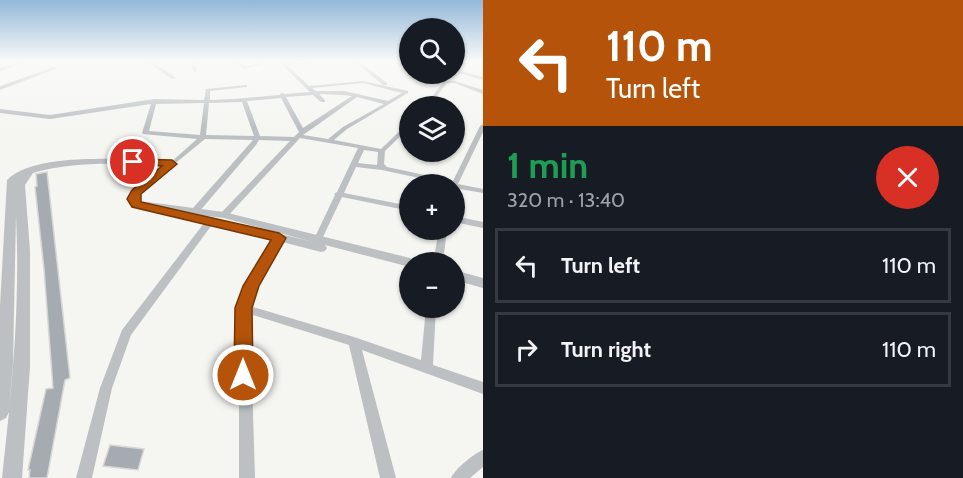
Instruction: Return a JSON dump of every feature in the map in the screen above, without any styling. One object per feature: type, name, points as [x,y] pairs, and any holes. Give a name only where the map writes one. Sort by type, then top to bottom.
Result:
[{"type":"street","points":[[305,83],[323,101]]},
{"type":"street","points":[[0,111],[50,117],[154,101],[244,100],[351,83]]},
{"type":"street","points":[[330,141],[345,128],[406,93],[388,86],[368,83]]},
{"type":"street","points":[[385,83],[388,86]]},
{"type":"street","points":[[435,96],[445,83]]},
{"type":"street","points":[[459,83],[483,92]]},
{"type":"street","points":[[245,87],[210,89],[206,100],[202,136],[136,193],[133,199],[136,204],[224,214],[399,260]]},
{"type":"street","points":[[313,90],[357,95],[389,103]]},
{"type":"street","points":[[282,95],[299,136]]},
{"type":"street","points":[[224,214],[299,136],[357,95]]},
{"type":"street","points":[[196,210],[252,147],[257,137],[244,100]]},
{"type":"street","points":[[154,101],[145,133],[202,136],[299,136],[382,151]]},
{"type":"street","points":[[460,174],[483,126]]},
{"type":"street","points":[[381,168],[382,151],[399,134]]},
{"type":"street","points":[[318,239],[362,147]]},
{"type":"street","points":[[0,412],[12,180],[18,173],[53,165],[172,164]]},
{"type":"street","points":[[353,164],[407,174]]},
{"type":"street","points":[[12,478],[22,367],[24,251],[21,185],[30,170]]},
{"type":"street","points":[[465,187],[483,191]]},
{"type":"street","points":[[338,194],[399,207]]},
{"type":"street","points":[[156,207],[399,269]]},
{"type":"street","points":[[84,478],[106,388],[126,333],[211,220]]},
{"type":"street","points":[[465,221],[483,225]]},
{"type":"street","points":[[247,478],[244,308],[251,286],[279,238]]},
{"type":"street","points":[[465,278],[483,283]]},
{"type":"street","points":[[465,287],[483,292]]},
{"type":"street","points":[[244,308],[354,342],[483,388]]},
{"type":"street","points":[[427,368],[430,318]]},
{"type":"street","points":[[354,342],[388,478]]},
{"type":"street","points":[[2,373],[22,367]]},
{"type":"street","points":[[459,478],[483,457]]},
{"type":"building","points":[[47,172],[70,378],[65,380],[47,478],[29,478],[30,470],[28,470],[46,389],[53,388],[35,187],[37,186],[36,174]]},
{"type":"building","points":[[110,445],[144,449],[138,470],[103,466]]},
{"type":"route","points":[[133,162],[172,164],[136,193],[133,199],[136,204],[279,238],[251,286],[244,308],[243,375]]}]
